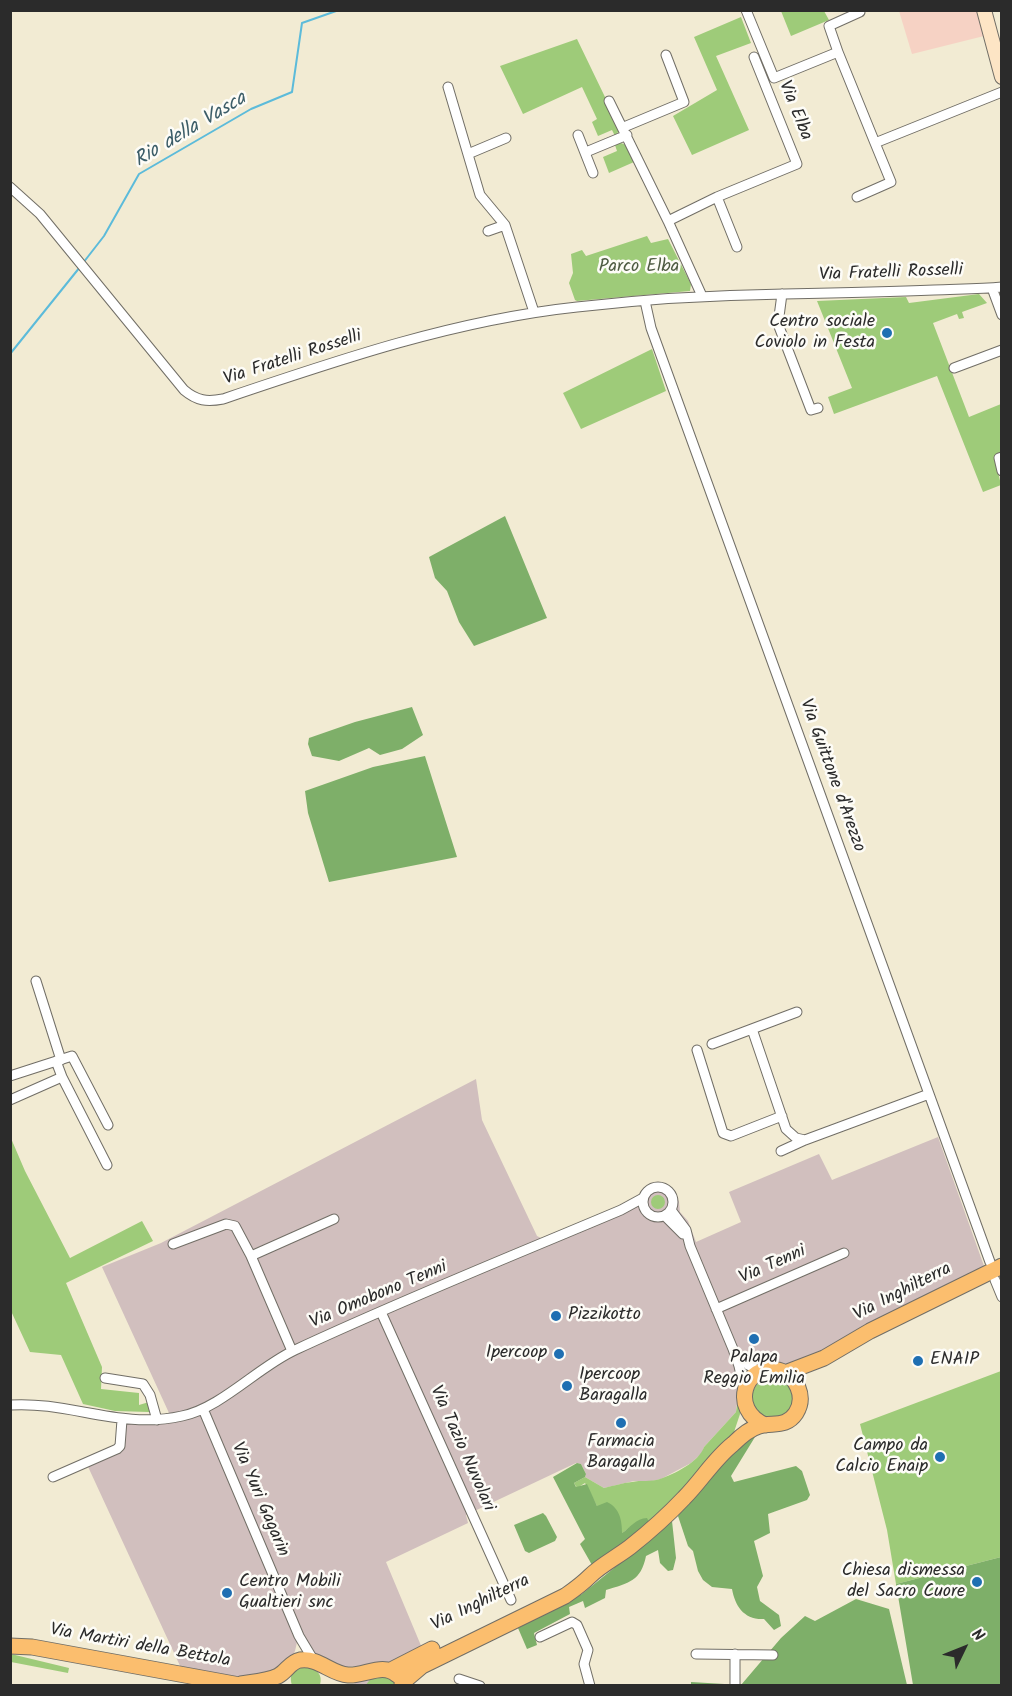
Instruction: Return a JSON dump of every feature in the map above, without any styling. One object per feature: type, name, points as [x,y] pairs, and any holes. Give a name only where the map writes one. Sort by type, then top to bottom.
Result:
[{"type":"main road","name":"Via Inghilterra","points":[[730,1446],[740,1427],[748,1383],[762,1372],[770,1370],[785,1373],[802,1368],[870,1331],[995,1269]]},
{"type":"main road","name":"Via Inghilterra","points":[[402,1684],[422,1666],[565,1596],[583,1584],[590,1576],[630,1547],[684,1498],[730,1446],[756,1427],[778,1426],[790,1420],[798,1410],[799,1391],[807,1375],[824,1358]]},
{"type":"main road","points":[[785,1373],[792,1378],[799,1391]]},
{"type":"main road","points":[[745,1399],[750,1415],[765,1425]]},
{"type":"main road","name":"Via Inghilterra","points":[[391,1670],[579,1578],[590,1576]]},
{"type":"main road","name":"Via Martiri della Bettola","points":[[10,1640],[32,1647],[203,1680],[243,1685],[270,1679],[305,1659],[346,1675],[391,1670]]},
{"type":"main road","name":"Via Martiri della Bettola","points":[[10,1646],[32,1647]]},
{"type":"main road","points":[[285,1686],[290,1666]]},
{"type":"main road","points":[[391,1670],[402,1684]]},
{"type":"street","points":[[746,10],[774,78],[838,52]]},
{"type":"street","points":[[857,197],[891,182],[829,26],[860,10]]},
{"type":"street","points":[[984,10],[1001,70]]},
{"type":"street","points":[[586,152],[684,102],[666,55]]},
{"type":"street","name":"Via Elba","points":[[668,221],[797,164],[754,57]]},
{"type":"street","points":[[448,87],[480,195],[505,225],[534,312]]},
{"type":"street","points":[[875,143],[1002,92]]},
{"type":"street","points":[[609,101],[702,296]]},
{"type":"street","points":[[578,135],[593,173]]},
{"type":"street","points":[[468,154],[506,138]]},
{"type":"street","name":"Via Fratelli Rosselli","points":[[10,187],[40,214],[184,390],[191,396],[209,402],[428,335],[534,312],[702,296],[997,287]]},
{"type":"street","points":[[717,198],[737,247]]},
{"type":"street","points":[[488,231],[505,225]]},
{"type":"street","points":[[997,287],[1002,315]]},
{"type":"street","points":[[782,294],[778,324],[811,410],[818,408]]},
{"type":"street","name":"Via Guittone d'Arezzo","points":[[645,301],[651,328],[929,1094],[995,1269],[1002,1297]]},
{"type":"street","points":[[954,368],[1002,350]]},
{"type":"street","points":[[1002,457],[999,458],[999,464],[1002,471]]},
{"type":"street","points":[[36,981],[62,1077],[107,1165]]},
{"type":"street","points":[[712,1044],[797,1012]]},
{"type":"street","points":[[752,1029],[786,1129],[796,1138],[805,1140]]},
{"type":"street","points":[[697,1050],[723,1133],[731,1136],[782,1116]]},
{"type":"street","points":[[10,1076],[72,1056],[108,1125]]},
{"type":"street","points":[[10,1100],[62,1077]]},
{"type":"street","points":[[781,1150],[929,1094]]},
{"type":"street","name":"Via Omobono Tenni","points":[[10,1405],[37,1405],[122,1420],[157,1420],[183,1416],[202,1409],[292,1351],[621,1210],[643,1198],[653,1187],[663,1188],[671,1194],[673,1199],[668,1213]]},
{"type":"street","points":[[643,1198],[645,1211]]},
{"type":"street","name":"Via Omobono Tenni","points":[[621,1210],[645,1211],[652,1216],[668,1213]]},
{"type":"street","name":"Via Omobono Tenni","points":[[668,1213],[686,1230],[690,1246],[740,1366],[745,1399]]},
{"type":"street","points":[[251,1256],[334,1219]]},
{"type":"street","points":[[173,1244],[226,1224],[231,1224],[240,1232],[292,1351]]},
{"type":"street","name":"Via Tenni","points":[[716,1309],[843,1253]]},
{"type":"street","name":"Via Tazio Nuvolari","points":[[381,1312],[511,1600]]},
{"type":"street","name":"Via Omobono Tenni","points":[[733,1348],[748,1365],[762,1372]]},
{"type":"street","points":[[105,1378],[143,1384],[150,1395],[157,1420]]},
{"type":"street","name":"Via Yuri Gagarin","points":[[202,1409],[299,1636],[314,1661]]},
{"type":"street","points":[[53,1477],[117,1449],[120,1446],[122,1420]]},
{"type":"street","points":[[540,1637],[572,1622],[577,1625],[588,1650],[584,1664],[590,1686]]},
{"type":"street","points":[[290,1666],[299,1636]]},
{"type":"street","points":[[696,1654],[773,1655]]},
{"type":"street","points":[[735,1654],[735,1686]]},
{"type":"street","points":[[459,1679],[480,1686]]},
{"type":"shaded area","points":[[899,11],[978,11],[984,36],[912,54]]},
{"type":"shaded area","points":[[476,1079],[482,1120],[537,1236],[541,1238],[616,1209],[637,1198],[643,1190],[659,1184],[675,1191],[680,1212],[688,1221],[696,1242],[741,1222],[729,1192],[819,1154],[832,1180],[938,1137],[984,1266],[799,1364],[759,1367],[748,1363],[740,1378],[736,1412],[691,1463],[661,1479],[648,1482],[634,1481],[604,1488],[585,1477],[586,1474],[581,1464],[576,1463],[466,1515],[468,1523],[386,1562],[422,1648],[369,1685],[354,1685],[359,1666],[333,1668],[317,1659],[298,1638],[289,1663],[277,1673],[251,1679],[181,1668],[84,1458],[116,1444],[117,1415],[157,1416],[169,1413],[102,1267],[161,1243]]},
{"type":"green space","points":[[781,11],[824,11],[829,20],[791,36]]},
{"type":"green space","points":[[741,17],[751,43],[716,56],[749,130],[692,155],[673,116],[717,90],[694,37]]},
{"type":"green space","points":[[577,39],[618,124],[619,131],[615,136],[612,130],[598,136],[592,122],[597,119],[582,87],[523,114],[500,66]]},
{"type":"green space","points":[[621,143],[626,145],[634,162],[609,173],[603,157],[617,151],[615,145]]},
{"type":"green space","name":"Parco Elba","points":[[647,236],[651,243],[668,239],[691,284],[690,291],[575,300],[569,283],[573,273],[571,254],[582,250],[586,256]]},
{"type":"green space","points":[[979,294],[987,303],[962,312],[964,318],[959,319],[957,314],[933,323],[969,417],[1001,404],[1001,453],[996,455],[995,459],[1001,485],[983,492],[937,376],[834,414],[828,397],[852,388],[817,301],[906,297],[909,303]]},
{"type":"green space","points":[[652,349],[666,391],[581,429],[563,393]]},
{"type":"green space","points":[[505,516],[547,618],[474,646],[459,622],[447,591],[435,578],[429,557]]},
{"type":"green space","points":[[412,707],[423,735],[402,749],[380,755],[369,748],[339,761],[312,756],[308,744],[309,738],[355,722]]},
{"type":"green space","points":[[425,756],[457,857],[329,882],[308,813],[305,791],[373,767]]},
{"type":"green space","points":[[10,1136],[25,1171],[70,1258],[142,1221],[153,1241],[66,1283],[102,1367],[101,1389],[139,1393],[139,1405],[149,1402],[149,1412],[115,1411],[83,1404],[61,1355],[30,1352],[11,1311]]},
{"type":"green space","points":[[655,1195],[661,1195],[665,1202],[661,1209],[655,1209],[651,1205],[651,1199]]},
{"type":"green space","points":[[1001,1371],[1001,1557],[896,1584],[887,1530],[860,1424]]},
{"type":"green space","points":[[773,1377],[788,1383],[794,1398],[788,1413],[773,1419],[758,1413],[752,1398],[758,1383]]},
{"type":"green space","points":[[739,1392],[740,1414],[733,1435],[650,1524],[630,1527],[621,1534],[597,1506],[585,1483],[577,1488],[574,1483],[585,1477],[604,1488],[628,1482],[656,1480],[679,1471],[697,1458],[736,1412]]},
{"type":"green space","points":[[755,1437],[731,1476],[734,1482],[796,1466],[802,1471],[810,1495],[807,1500],[768,1514],[770,1533],[754,1541],[763,1576],[757,1587],[760,1601],[779,1615],[781,1626],[774,1630],[764,1619],[751,1617],[742,1611],[735,1601],[732,1589],[712,1587],[703,1580],[678,1516],[725,1459],[736,1448]]},
{"type":"green space","points":[[577,1463],[581,1464],[586,1474],[574,1483],[576,1487],[587,1484],[597,1506],[607,1502],[615,1508],[621,1520],[622,1533],[643,1518],[647,1518],[650,1524],[595,1566],[592,1565],[580,1544],[585,1539],[553,1477]]},
{"type":"green space","points":[[543,1513],[557,1537],[555,1541],[529,1553],[525,1551],[514,1525]]},
{"type":"green space","points":[[672,1521],[676,1558],[673,1570],[668,1571],[660,1563],[658,1550],[646,1556],[641,1571],[633,1580],[606,1590],[605,1598],[585,1608],[583,1601],[569,1607],[570,1614],[534,1633],[537,1645],[527,1649],[518,1628],[582,1594]]},
{"type":"green space","points":[[1001,1557],[1001,1685],[913,1685],[896,1584]]},
{"type":"green space","points":[[856,1599],[889,1609],[907,1685],[691,1686],[691,1682],[741,1685],[781,1638],[805,1616],[815,1621]]},
{"type":"green space","points":[[11,1654],[69,1668],[68,1673],[11,1662]]},
{"type":"green space","points":[[307,1665],[318,1673],[321,1678],[320,1685],[292,1685],[291,1677],[294,1671]]},
{"type":"green space","points":[[383,1674],[396,1685],[365,1686],[372,1677]]},
{"type":"waterway","name":"Rio della Vasca","points":[[83,263],[104,236],[139,174],[251,109],[292,92],[302,23],[339,10]]},
{"type":"waterway","name":"Rio della Vasca","points":[[10,354],[80,267]]},
{"type":"place","name":"Centro sociale Coviolo in Festa","points":[[887,333]]},
{"type":"place","name":"Pizzikotto","points":[[556,1316]]},
{"type":"place","name":"Palapa Reggio Emilia","points":[[754,1339]]},
{"type":"place","name":"Ipercoop","points":[[559,1354]]},
{"type":"place","name":"ENAIP","points":[[918,1361]]},
{"type":"place","name":"Ipercoop Baragalla","points":[[567,1386]]},
{"type":"place","name":"Farmacia Baragalla","points":[[621,1423]]},
{"type":"place","name":"Campo da Calcio Enaip","points":[[940,1457]]},
{"type":"place","name":"Chiesa dismessa del Sacro Cuore","points":[[977,1582]]},
{"type":"place","name":"Centro Mobili Gualtieri snc","points":[[227,1593]]}]
